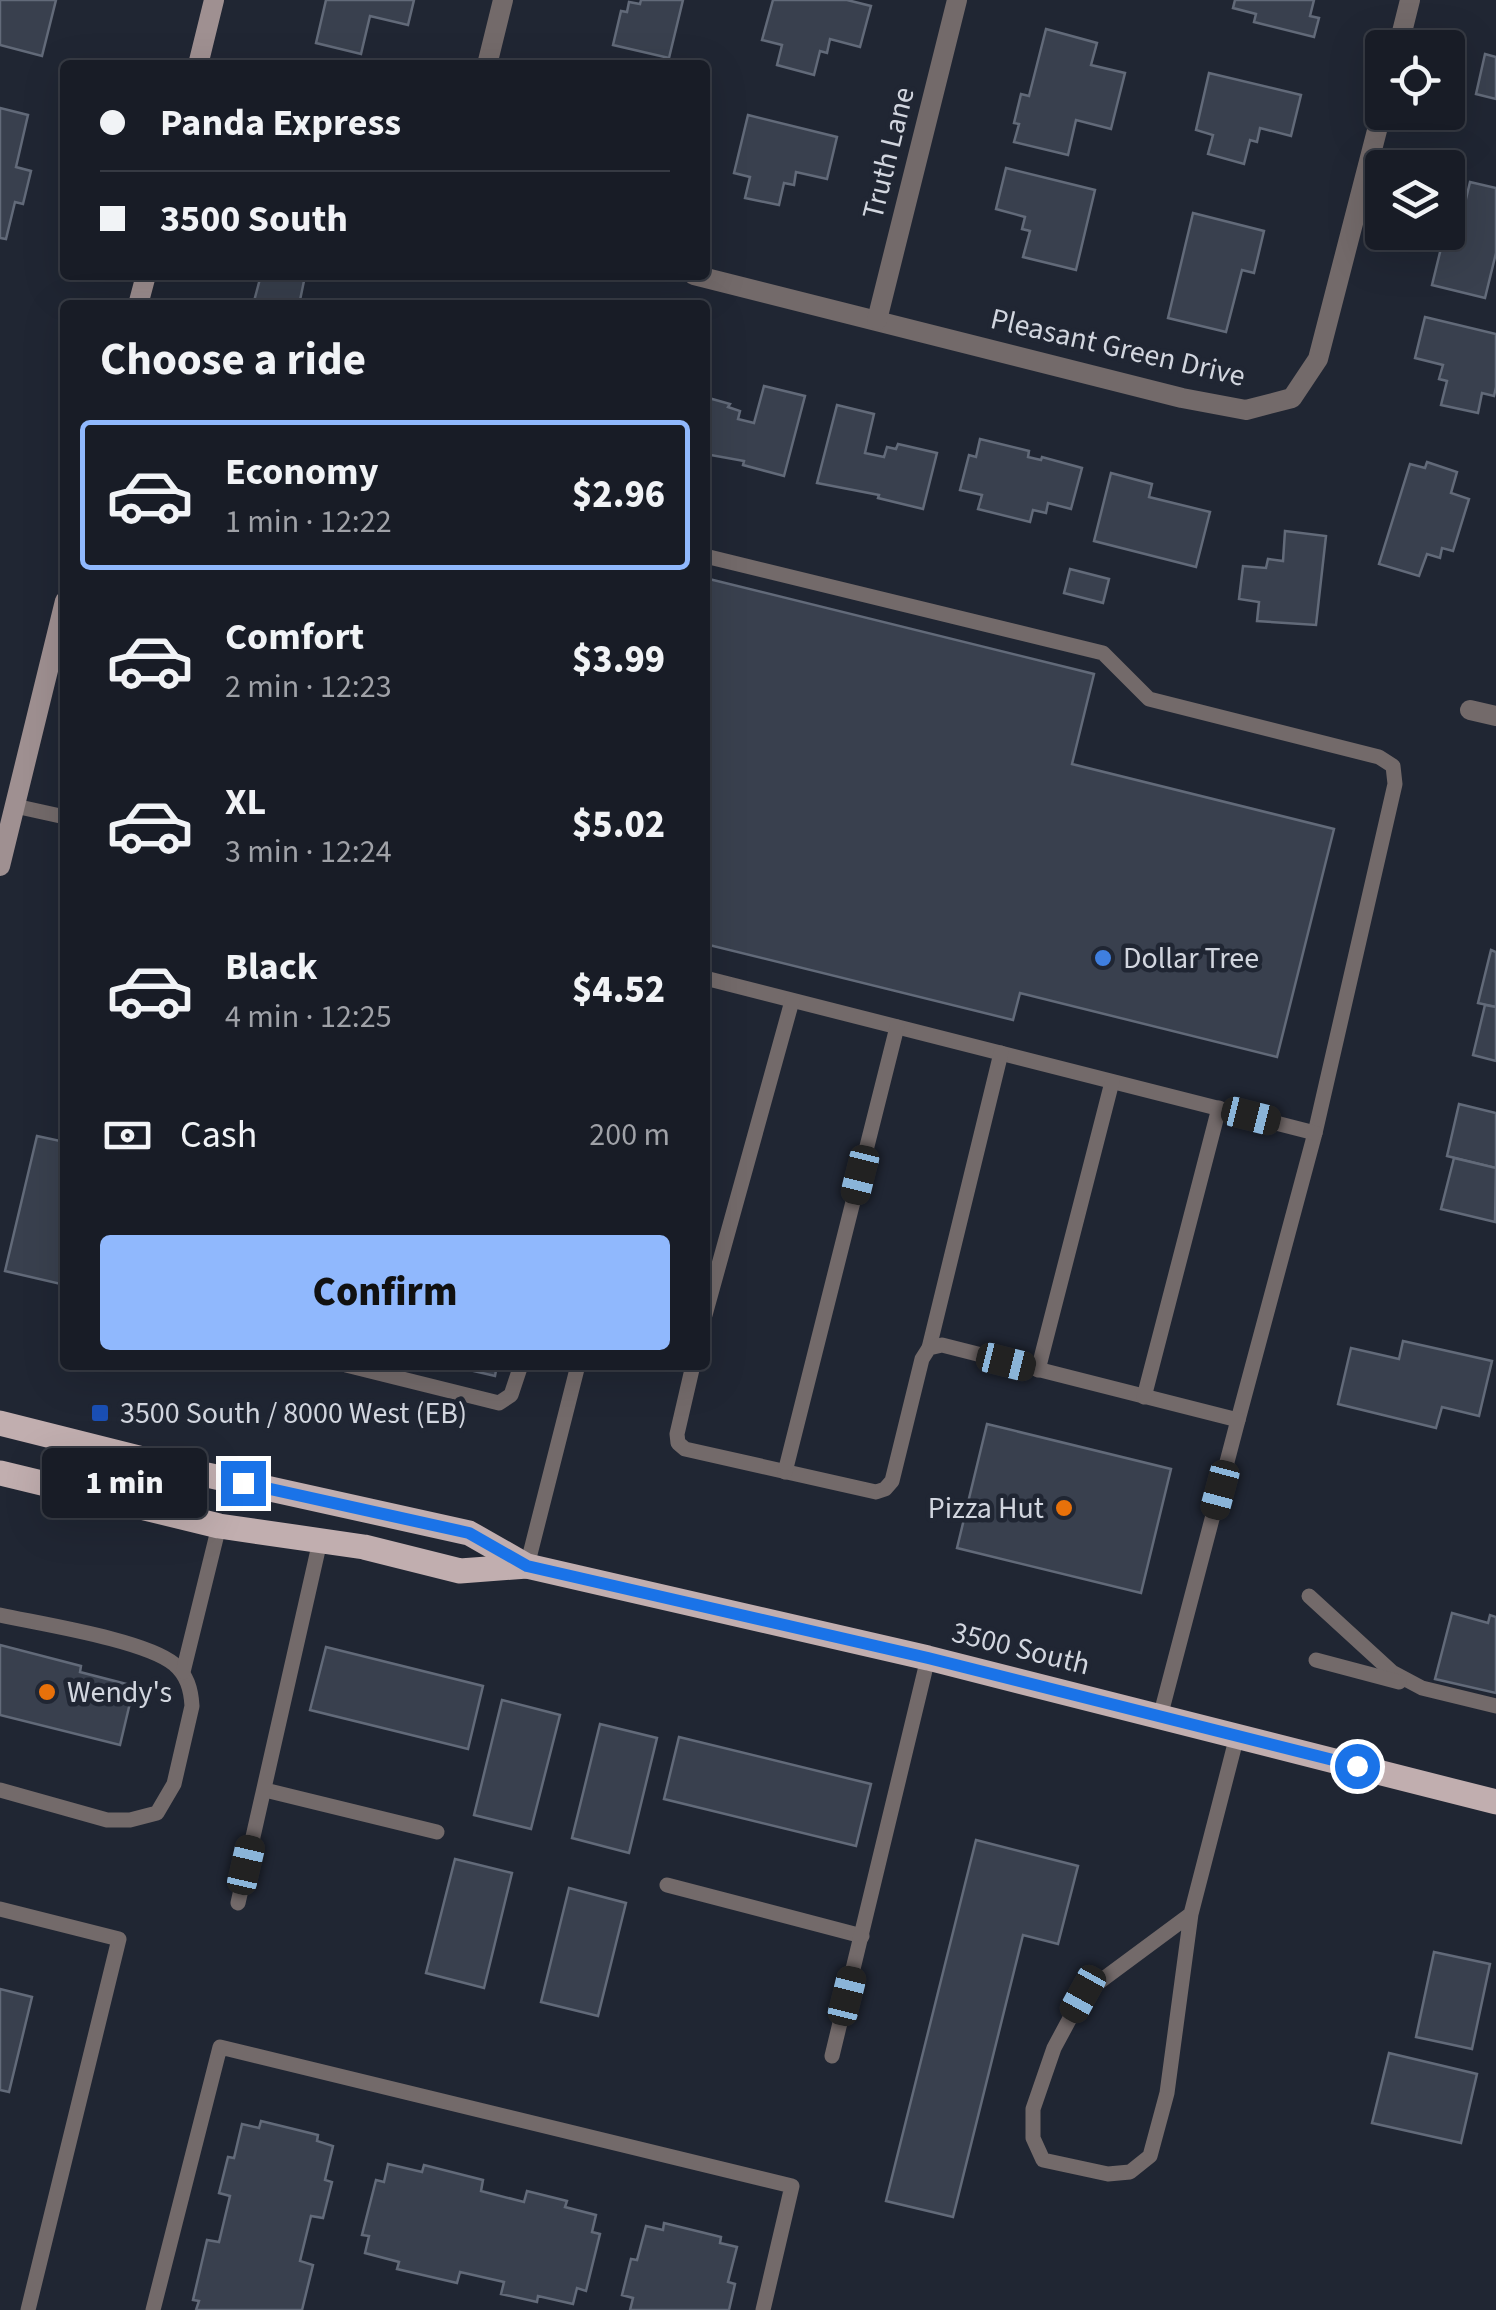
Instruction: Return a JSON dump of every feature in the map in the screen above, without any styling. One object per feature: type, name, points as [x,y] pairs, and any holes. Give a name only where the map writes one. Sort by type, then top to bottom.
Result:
[{"type":"main road","name":"3500 South","points":[[0,1422],[207,1475],[469,1533],[527,1566],[928,1658],[1496,1802]]},
{"type":"main road","name":"3500 South","points":[[0,1473],[219,1526],[364,1547],[460,1571],[527,1566]]},
{"type":"street","points":[[199,60],[214,0]]},
{"type":"street","points":[[488,60],[503,0]]},
{"type":"street","name":"Truth Lane","points":[[877,320],[957,0]]},
{"type":"street","points":[[1402,30],[1410,0]]},
{"type":"street","name":"Pleasant Green Drive","points":[[710,279],[1182,398],[1246,410],[1292,398],[1318,359],[1377,130]]},
{"type":"street","points":[[0,866],[60,622]]},
{"type":"street","points":[[1470,710],[1496,716]]},
{"type":"lane","points":[[710,557],[1103,653],[1149,699],[1379,757],[1393,766],[1395,784],[1315,1133],[1160,1717]]},
{"type":"lane","points":[[15,806],[60,816]]},
{"type":"lane","points":[[710,979],[1315,1133]]},
{"type":"lane","points":[[710,1298],[792,1001]]},
{"type":"lane","points":[[785,1472],[897,1027]]},
{"type":"lane","points":[[691,1370],[678,1442],[685,1450],[876,1492],[886,1489],[892,1481],[922,1359],[930,1348],[1002,1054]]},
{"type":"lane","points":[[1038,1370],[1112,1082]]},
{"type":"lane","points":[[1144,1396],[1220,1108]]},
{"type":"lane","points":[[930,1348],[942,1345],[1238,1420]]},
{"type":"lane","points":[[366,1370],[500,1403],[511,1396],[519,1370]]},
{"type":"lane","points":[[527,1566],[577,1370]]},
{"type":"lane","points":[[182,1672],[219,1526]]},
{"type":"lane","points":[[238,1903],[320,1541]]},
{"type":"lane","points":[[1309,1596],[1392,1672],[1422,1688]]},
{"type":"lane","points":[[0,1615],[151,1650],[182,1672],[191,1692],[191,1719],[174,1784],[156,1813],[130,1820],[107,1820],[0,1790]]},
{"type":"lane","points":[[832,2056],[928,1658]]},
{"type":"lane","points":[[1316,1660],[1496,1706]]},
{"type":"lane","points":[[1191,1914],[1083,1994],[1054,2048],[1033,2109],[1032,2138],[1043,2160],[1108,2174],[1130,2172],[1150,2156],[1170,2077],[1191,1914],[1236,1736]]},
{"type":"lane","points":[[265,1790],[437,1832]]},
{"type":"lane","points":[[667,1885],[862,1936]]},
{"type":"lane","points":[[0,1909],[119,1939],[28,2310]]},
{"type":"lane","points":[[153,2310],[220,2047],[792,2186],[762,2310]]},
{"type":"building","points":[[0,0],[56,0],[42,56],[0,45]]},
{"type":"building","points":[[326,0],[414,0],[408,25],[370,16],[361,54],[316,43]]},
{"type":"building","points":[[641,0],[683,0],[669,58],[613,45],[621,11],[627,12],[629,2],[640,4]]},
{"type":"building","points":[[773,0],[847,0],[871,6],[860,47],[830,39],[827,53],[820,51],[814,75],[777,65],[782,45],[762,40]]},
{"type":"building","points":[[1235,0],[1314,0],[1310,16],[1319,18],[1314,37],[1254,22],[1256,14],[1233,8]]},
{"type":"building","points":[[1046,29],[1097,43],[1091,65],[1125,73],[1111,129],[1076,120],[1068,155],[1014,142],[1021,94],[1029,96]]},
{"type":"building","points":[[1485,54],[1496,57],[1496,99],[1476,94]]},
{"type":"building","points":[[1209,73],[1301,95],[1291,136],[1260,128],[1257,142],[1250,140],[1244,164],[1208,154],[1213,135],[1196,130]]},
{"type":"building","points":[[0,108],[28,115],[16,167],[31,171],[23,204],[15,202],[6,239],[0,238]]},
{"type":"building","points":[[748,115],[837,137],[827,179],[796,172],[794,185],[784,183],[779,205],[745,198],[750,177],[734,173]]},
{"type":"building","points":[[1006,168],[1095,190],[1076,270],[1023,257],[1030,231],[1022,229],[1025,217],[996,209]]},
{"type":"building","points":[[1470,182],[1496,188],[1496,253],[1485,298],[1432,285],[1441,250],[1465,250],[1465,203]]},
{"type":"building","points":[[1193,213],[1264,231],[1254,273],[1242,270],[1226,332],[1168,318]]},
{"type":"building","points":[[260,280],[304,280],[300,300],[254,300]]},
{"type":"building","points":[[1425,317],[1496,334],[1494,396],[1482,393],[1478,413],[1441,405],[1447,381],[1439,379],[1443,365],[1415,358]]},
{"type":"building","points":[[764,386],[805,396],[784,476],[743,465],[744,461],[710,455],[710,398],[730,404],[728,407],[740,411],[738,419],[754,423]]},
{"type":"building","points":[[837,405],[874,414],[865,453],[884,457],[887,447],[896,449],[898,444],[937,453],[923,509],[878,498],[879,495],[817,483]]},
{"type":"building","points":[[980,439],[1029,451],[1028,457],[1082,468],[1071,509],[1048,503],[1046,513],[1033,510],[1030,522],[978,509],[982,495],[960,490],[969,455],[976,457]]},
{"type":"building","points":[[1427,462],[1457,472],[1451,493],[1469,499],[1453,551],[1442,548],[1440,558],[1427,554],[1419,576],[1379,564],[1410,464],[1425,468]]},
{"type":"building","points":[[1111,473],[1152,484],[1149,497],[1210,512],[1196,567],[1094,541]]},
{"type":"building","points":[[1285,531],[1326,536],[1316,625],[1257,621],[1259,602],[1239,599],[1243,566],[1266,568],[1268,559],[1283,561]]},
{"type":"building","points":[[1070,569],[1109,579],[1103,603],[1064,593]]},
{"type":"building","points":[[710,579],[1094,674],[1072,764],[1334,829],[1277,1057],[1020,993],[1013,1020],[710,945]]},
{"type":"building","points":[[1491,950],[1496,952],[1496,1007],[1478,1003]]},
{"type":"building","points":[[1485,1005],[1496,1007],[1496,1061],[1473,1055]]},
{"type":"building","points":[[1459,1104],[1496,1113],[1496,1168],[1447,1156]]},
{"type":"building","points":[[37,1136],[60,1141],[60,1284],[5,1271]]},
{"type":"building","points":[[1454,1158],[1496,1168],[1495,1222],[1441,1209]]},
{"type":"building","points":[[1403,1341],[1492,1361],[1479,1416],[1442,1407],[1436,1428],[1338,1404],[1351,1348],[1399,1359]]},
{"type":"building","points":[[469,1370],[496,1370],[495,1376]]},
{"type":"building","name":"Pizza Hut","points":[[987,1424],[1171,1469],[1141,1593],[957,1548]]},
{"type":"building","points":[[1452,1613],[1488,1623],[1490,1615],[1496,1617],[1496,1693],[1435,1679]]},
{"type":"building","points":[[0,1645],[81,1666],[80,1672],[134,1686],[120,1745],[0,1715]]},
{"type":"building","points":[[326,1647],[483,1686],[468,1749],[310,1710]]},
{"type":"building","points":[[502,1700],[560,1715],[531,1829],[474,1815]]},
{"type":"building","points":[[600,1724],[657,1738],[629,1853],[572,1838]]},
{"type":"building","points":[[679,1737],[871,1784],[856,1846],[664,1799]]},
{"type":"building","points":[[976,1840],[1078,1866],[1058,1944],[1023,1935],[953,2217],[886,2201]]},
{"type":"building","points":[[455,1859],[512,1873],[484,1988],[426,1973]]},
{"type":"building","points":[[569,1888],[626,1903],[598,2016],[541,2002]]},
{"type":"building","points":[[1434,1952],[1490,1964],[1472,2049],[1416,2037]]},
{"type":"building","points":[[0,1989],[32,1997],[9,2092],[0,2090]]},
{"type":"building","points":[[1389,2053],[1477,2074],[1461,2143],[1372,2123]]},
{"type":"building","points":[[261,2121],[318,2135],[317,2141],[333,2146],[325,2180],[332,2182],[323,2218],[311,2216],[300,2261],[313,2265],[302,2310],[196,2310],[199,2301],[193,2300],[207,2240],[219,2242],[230,2196],[219,2193],[228,2157],[234,2158],[242,2124],[259,2128]]},
{"type":"building","points":[[388,2164],[422,2172],[424,2165],[483,2180],[481,2191],[524,2202],[527,2191],[567,2201],[565,2207],[596,2215],[592,2232],[600,2234],[586,2291],[577,2288],[573,2304],[538,2296],[537,2302],[501,2294],[504,2282],[460,2272],[457,2283],[397,2269],[399,2262],[365,2253],[369,2236],[362,2235],[376,2180],[384,2182]]},
{"type":"building","points":[[664,2223],[721,2237],[720,2243],[737,2247],[728,2282],[735,2284],[729,2310],[630,2310],[633,2298],[622,2295],[631,2259],[637,2260],[646,2226],[663,2230]]},
{"type":"place","name":"Dollar Tree","points":[[1103,958]]},
{"type":"place","name":"3500 South / 8000 West (EB)","points":[[100,1413]]},
{"type":"place","name":"Pizza Hut","points":[[1064,1508]]},
{"type":"place","name":"Wendy's","points":[[47,1692]]},
{"type":"route","points":[[243,1483],[469,1533],[527,1566],[928,1658],[1357,1766]]}]
